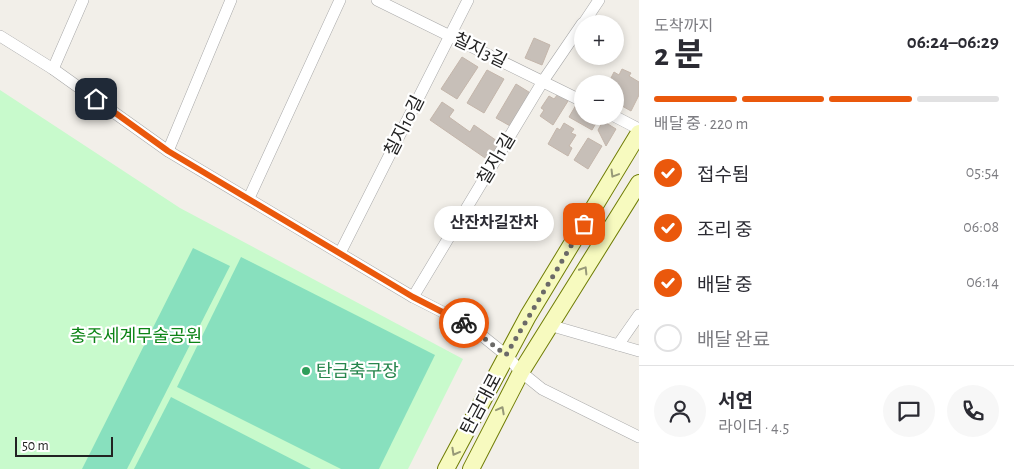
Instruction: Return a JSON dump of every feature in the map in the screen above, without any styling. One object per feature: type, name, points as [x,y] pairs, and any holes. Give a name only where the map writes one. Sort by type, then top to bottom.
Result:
[{"type":"main road","name":"탄금대로","points":[[446,469],[506,355],[639,131]]},
{"type":"main road","name":"탄금대로","points":[[470,469],[521,372],[639,183]]},
{"type":"street","points":[[53,68],[83,0]]},
{"type":"street","points":[[168,151],[231,0]]},
{"type":"street","points":[[249,198],[340,0]]},
{"type":"street","name":"칠지3길","points":[[377,0],[574,97]]},
{"type":"street","name":"칠지10길","points":[[340,253],[468,0]]},
{"type":"street","name":"칠지1길","points":[[589,15],[600,0]]},
{"type":"street","points":[[0,36],[53,68],[168,151],[413,297],[470,326],[506,355],[521,372],[550,394],[639,437]]},
{"type":"street","name":"칠지1길","points":[[413,297],[543,81],[574,37]]},
{"type":"street","points":[[624,122],[639,131]]},
{"type":"street","points":[[618,345],[639,316]]},
{"type":"street","points":[[549,325],[639,350]]},
{"type":"green space","name":"충주세계무술공원","points":[[0,90],[180,208],[463,359],[408,469],[0,469]]},
{"type":"green space","points":[[193,248],[230,266],[127,469],[82,469]]},
{"type":"green space","name":"탄금축구장","points":[[241,257],[435,355],[379,469],[341,469],[177,387]]},
{"type":"green space","points":[[171,397],[311,469],[134,469]]},
{"type":"building","points":[[534,38],[550,45],[542,65],[525,58]]},
{"type":"building","points":[[462,57],[478,67],[457,99],[441,89]]},
{"type":"building","points":[[622,69],[631,73],[629,76],[639,82],[639,95],[631,111],[624,107],[624,75],[619,75]]},
{"type":"building","points":[[487,70],[504,79],[484,113],[467,103]]},
{"type":"building","points":[[516,84],[532,94],[512,127],[496,118]]},
{"type":"building","points":[[558,94],[568,101],[553,125],[540,116],[544,110],[541,108],[549,96],[554,99]]},
{"type":"building","points":[[442,102],[454,110],[449,117],[470,132],[474,125],[500,143],[488,160],[430,120]]},
{"type":"building","points":[[574,108],[574,120],[569,117]]},
{"type":"building","points":[[564,123],[574,129],[571,133],[576,135],[569,146],[572,148],[568,156],[548,144],[557,128],[560,130]]},
{"type":"building","points":[[583,125],[595,125],[592,130]]},
{"type":"building","points":[[601,125],[610,125],[616,129],[606,146],[598,130]]},
{"type":"building","points":[[588,138],[602,146],[588,169],[574,160]]},
{"type":"way so far","points":[[464,323],[506,355],[584,224]]},
{"type":"place","name":"산잔차길잔차","points":[[584,224]]},
{"type":"place","name":"탄금축구장","points":[[306,371]]},
{"type":"route","points":[[96,99],[168,151],[413,297],[464,323]]}]
